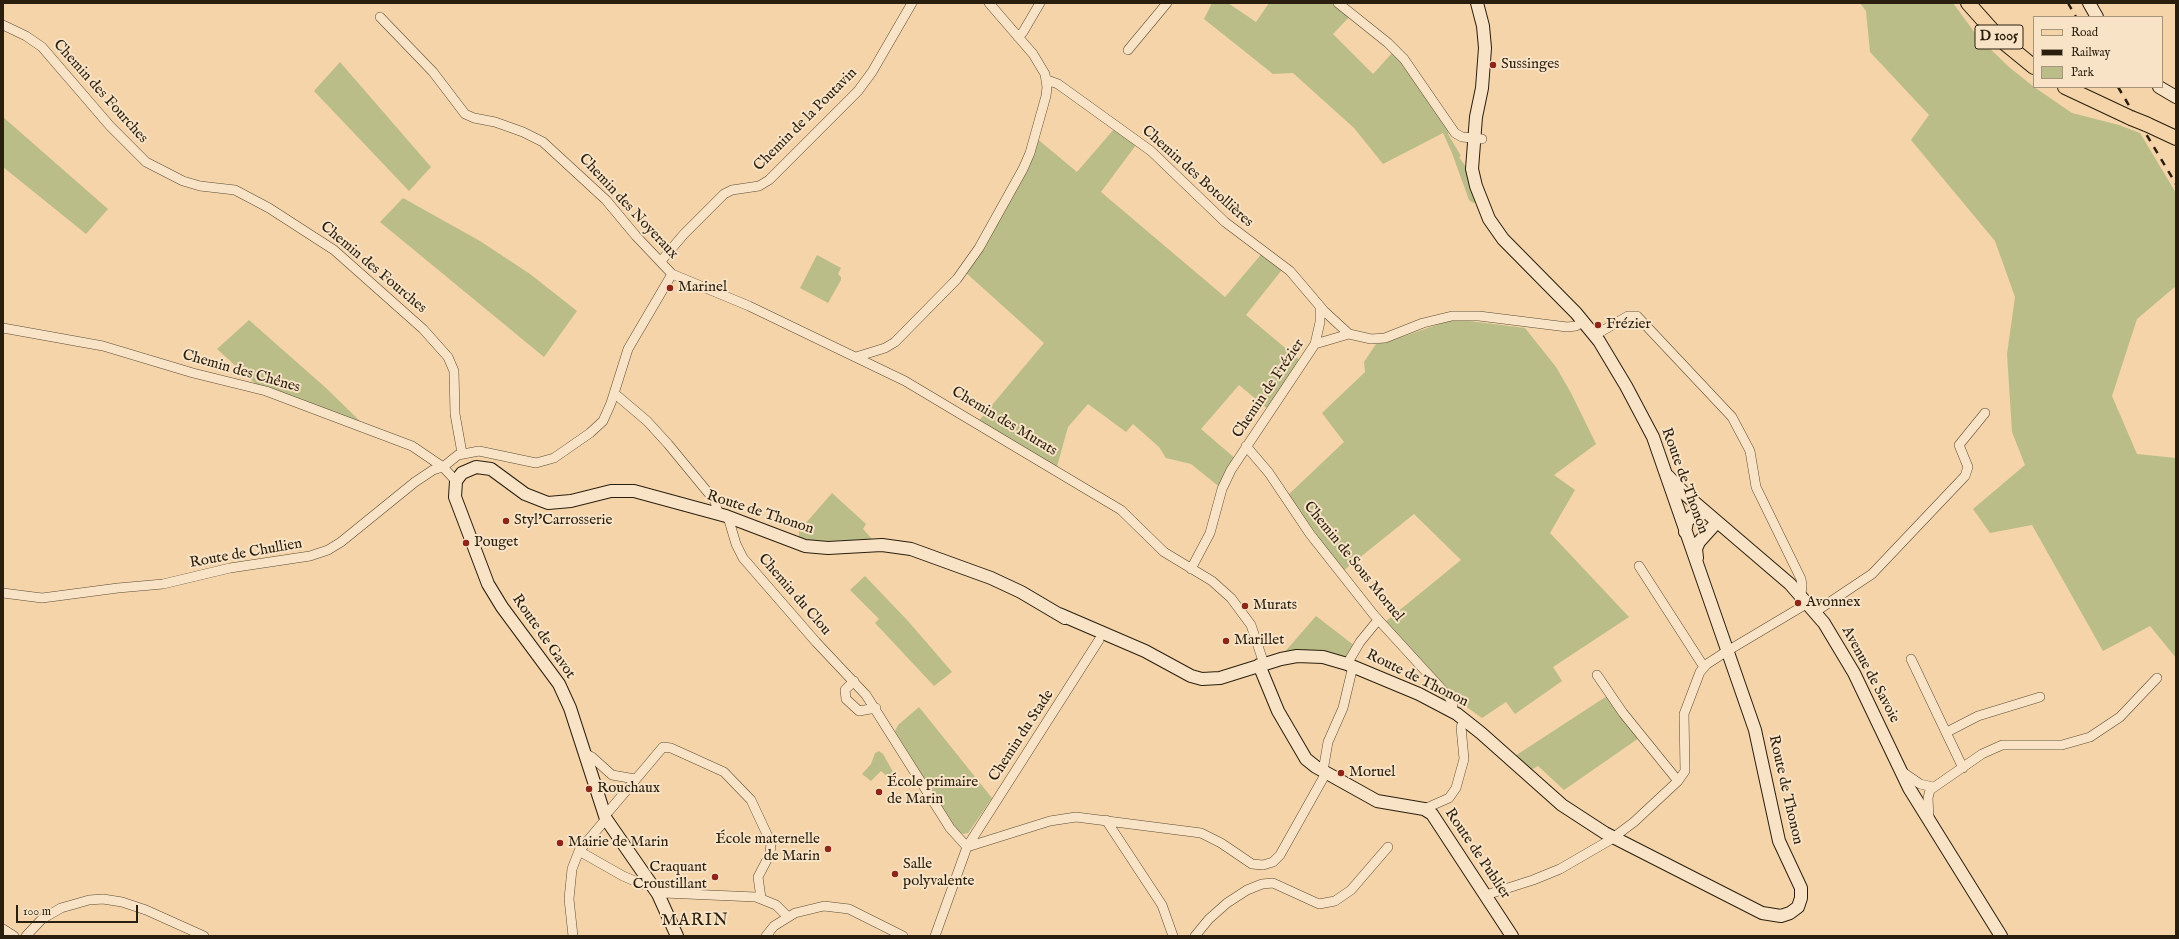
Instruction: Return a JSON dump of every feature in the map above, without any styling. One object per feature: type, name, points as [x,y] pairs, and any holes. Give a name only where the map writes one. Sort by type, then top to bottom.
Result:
[{"type":"main road","name":"D 1005","points":[[1968,3],[2001,40],[2033,66]]},
{"type":"main road","points":[[2067,88],[2176,138]]},
{"type":"street","name":"Chemin de la Poutavin","points":[[661,262],[684,234],[724,194],[732,190],[759,186],[769,180],[858,91],[872,72],[912,3]]},
{"type":"street","points":[[856,357],[885,348],[899,339],[952,284],[969,264],[1027,161],[1044,105],[1047,80],[1042,67],[989,3]]},
{"type":"street","points":[[1018,37],[1024,32],[1040,3]]},
{"type":"street","points":[[1128,50],[1167,3]]},
{"type":"street","points":[[1338,3],[1388,43],[1404,58],[1455,133],[1462,137],[1478,139]]},
{"type":"street","name":"Route de Thonon","points":[[456,481],[466,471],[481,467],[495,472],[525,494],[544,502],[564,502],[611,491],[626,490],[641,492],[723,516],[805,546],[828,548],[882,546],[920,552],[991,578],[1059,614],[1082,622],[1101,637],[1145,651],[1191,676],[1208,680],[1261,664],[1289,657],[1306,655],[1323,657],[1350,665],[1419,694],[1465,720],[1557,800],[1583,820],[1613,838],[1762,913],[1781,916],[1790,913],[1798,907],[1801,898],[1801,888],[1779,841],[1760,746],[1697,561],[1685,532],[1652,437],[1610,358],[1584,321],[1508,246],[1493,226],[1473,178],[1478,139],[1476,112],[1482,88],[1485,42],[1482,20],[1477,3]]},
{"type":"street","points":[[2088,3],[2096,16]]},
{"type":"street","name":"Chemin des Noyeraux","points":[[380,17],[433,72],[465,114],[474,118],[495,122],[523,132],[544,142],[598,191],[672,274]]},
{"type":"street","name":"Chemin des Fourches","points":[[3,25],[26,36],[45,49],[110,126],[146,162],[183,181],[200,186],[235,190],[269,208],[334,250],[423,329],[448,357],[454,371],[455,414],[462,453]]},
{"type":"street","name":"Chemin des Botollières","points":[[1047,80],[1058,84],[1151,151],[1225,222],[1285,266],[1320,306],[1349,334]]},
{"type":"street","points":[[2161,88],[2176,97]]},
{"type":"street","points":[[462,453],[480,451],[529,462],[549,461],[560,455],[599,425],[608,410],[628,349],[672,274]]},
{"type":"street","name":"Chemin des Murats","points":[[672,274],[750,306],[916,387],[1108,501],[1125,513],[1164,552],[1217,585],[1241,610],[1256,635],[1261,664]]},
{"type":"street","points":[[1315,344],[1320,322],[1320,306]]},
{"type":"street","name":"Chemin de Frézier","points":[[1191,569],[1210,532],[1224,484],[1239,456],[1315,344],[1349,334],[1378,339],[1432,320],[1462,315],[1567,327],[1576,326],[1584,321]]},
{"type":"street","points":[[1594,335],[1628,316],[1637,316],[1729,412],[1749,447],[1756,488],[1801,579],[1808,603]]},
{"type":"street","name":"Chemin des Chênes","points":[[3,328],[97,344],[193,373],[266,391],[405,442],[443,467],[456,481]]},
{"type":"street","name":"Chemin du Clou","points":[[614,393],[647,421],[668,444],[715,501],[743,558],[854,681],[876,708],[946,822],[954,834],[967,848]]},
{"type":"street","points":[[1486,894],[1555,871],[1613,838],[1634,822],[1678,781],[1686,768],[1684,721],[1686,707],[1697,677],[1704,667],[1808,603],[1872,574],[1965,476],[1968,467],[1959,445],[1985,413]]},
{"type":"street","name":"Chemin de Sous Moruel","points":[[1246,446],[1269,473],[1320,546],[1378,620],[1446,693],[1452,702],[1452,712]]},
{"type":"street","name":"Route de Chullien","points":[[3,593],[48,597],[163,584],[230,568],[310,556],[328,550],[341,542],[419,479],[433,470],[443,467],[462,453]]},
{"type":"street","name":"Avenue de Savoie","points":[[1663,466],[1674,484],[1767,564],[1808,603],[1832,635],[1854,673],[1900,770],[1929,822],[2001,936]]},
{"type":"street","name":"Route de Gavot","points":[[456,481],[454,491],[456,502],[488,584],[502,607],[556,679],[570,708],[605,817],[658,894],[677,936]]},
{"type":"street","points":[[1685,532],[1687,522],[1692,516],[1706,513]]},
{"type":"street","points":[[1697,561],[1696,549],[1699,542],[1717,522]]},
{"type":"street","points":[[1639,566],[1704,667]]},
{"type":"street","points":[[967,848],[1061,818],[1071,817],[1106,820],[1202,833],[1221,843],[1252,864],[1263,865],[1273,862],[1280,855],[1324,772],[1328,742],[1343,708],[1350,665],[1360,642],[1378,620]]},
{"type":"street","name":"Chemin du Stade","points":[[935,936],[967,848],[1101,637]]},
{"type":"street","points":[[1911,659],[1963,768]]},
{"type":"street","name":"Route de Publier","points":[[1261,664],[1278,711],[1302,753],[1310,763],[1382,804],[1424,809],[1435,817],[1512,936]]},
{"type":"street","points":[[1597,675],[1623,713],[1678,781]]},
{"type":"street","points":[[1929,822],[1928,794],[1933,786],[1963,768],[1982,754],[2002,745],[2062,745],[2090,737],[2120,717],[2157,678]]},
{"type":"street","points":[[854,681],[845,690],[846,699],[859,711],[876,708]]},
{"type":"street","points":[[1947,732],[1978,716],[2040,697]]},
{"type":"street","points":[[1424,809],[1449,798],[1456,788],[1464,760],[1461,727],[1465,720]]},
{"type":"street","points":[[574,936],[569,905],[569,886],[572,868],[579,851],[659,750],[666,747],[728,775],[751,800],[770,843],[770,854],[758,877],[761,898]]},
{"type":"street","points":[[584,753],[592,757],[612,775],[635,779]]},
{"type":"street","points":[[1900,770],[1920,784],[1933,786]]},
{"type":"street","points":[[1106,820],[1162,905],[1173,936]]},
{"type":"street","points":[[1195,936],[1209,919],[1227,903],[1247,890],[1262,884],[1276,885],[1319,904],[1335,901],[1351,890],[1388,847]]},
{"type":"street","points":[[579,851],[623,876],[644,885],[651,884]]},
{"type":"street","points":[[658,894],[664,893],[761,898],[776,905],[788,917]]},
{"type":"street","points":[[26,936],[37,924],[55,911],[75,903],[103,899],[122,902],[146,910],[204,936]]},
{"type":"street","points":[[766,936],[774,926],[788,917],[809,908],[838,907],[856,912],[903,936]]},
{"type":"street","points":[[3,929],[14,936]]},
{"type":"green space","points":[[1212,3],[1228,3],[1256,22],[1269,3],[1338,3],[1352,14],[1333,34],[1373,74],[1393,52],[1399,58],[1448,129],[1448,134],[1461,156],[1459,157],[1468,170],[1477,202],[1473,203],[1469,200],[1443,133],[1383,164],[1354,128],[1293,73],[1273,74],[1204,19]]},
{"type":"green space","points":[[1860,3],[1953,3],[1978,37],[2009,67],[2033,86],[2033,88],[2035,88],[2072,113],[2119,125],[2140,133],[2176,193],[2176,286],[2137,319],[2112,396],[2137,454],[2176,458],[2176,658],[2150,626],[2103,651],[2032,525],[1990,533],[1973,509],[2025,465],[2012,432],[2007,354],[2015,297],[1995,241],[1911,140],[1929,115],[1870,52],[1866,11]]},
{"type":"green space","points":[[340,62],[431,167],[409,191],[314,91]]},
{"type":"green space","points":[[3,117],[108,209],[86,234],[3,167]]},
{"type":"green space","points":[[1114,129],[1136,145],[1101,192],[1225,297],[1264,251],[1285,266],[1246,315],[1302,362],[1270,411],[1239,385],[1201,429],[1237,460],[1222,489],[1191,464],[1166,458],[1159,447],[1133,424],[1126,432],[1088,404],[1068,427],[1056,470],[977,423],[1044,343],[964,271],[1035,137],[1077,172]]},
{"type":"green space","points":[[403,198],[480,241],[530,274],[577,311],[544,357],[380,222]]},
{"type":"green space","points":[[817,255],[841,268],[838,274],[841,277],[841,280],[828,303],[800,288]]},
{"type":"green space","points":[[1454,319],[1525,328],[1556,367],[1571,393],[1596,444],[1554,475],[1575,490],[1550,533],[1629,617],[1553,667],[1562,681],[1515,714],[1506,702],[1482,718],[1461,703],[1385,622],[1461,560],[1414,514],[1343,571],[1288,495],[1344,442],[1322,413],[1365,372],[1364,362],[1376,344],[1387,342]]},
{"type":"green space","points":[[249,320],[326,388],[363,424],[259,387],[217,349]]},
{"type":"green space","points":[[832,493],[866,524],[863,529],[872,539],[817,542],[799,538],[799,531]]},
{"type":"green space","points":[[865,576],[908,621],[952,672],[934,686],[875,623],[879,619],[850,590]]},
{"type":"green space","points":[[1316,616],[1355,646],[1346,658],[1283,654]]},
{"type":"green space","points":[[1607,696],[1639,738],[1564,790],[1538,766],[1531,770],[1515,756]]},
{"type":"green space","points":[[919,707],[992,798],[968,833],[963,834],[954,828],[895,731],[898,725]]},
{"type":"green space","points":[[879,751],[883,754],[897,779],[894,783],[881,771],[871,781],[862,774],[871,764],[875,753]]},
{"type":"railway","points":[[2068,3],[2075,16]]},
{"type":"railway","points":[[2119,88],[2176,184]]},
{"type":"place","name":"Sussinges","points":[[1493,65]]},
{"type":"place","name":"Marinel","points":[[670,288]]},
{"type":"place","name":"Frézier","points":[[1598,325]]},
{"type":"place","name":"Styl'Carrosserie","points":[[506,521]]},
{"type":"place","name":"Pouget","points":[[466,543]]},
{"type":"place","name":"Avonnex","points":[[1798,603]]},
{"type":"place","name":"Murats","points":[[1245,606]]},
{"type":"place","name":"Marillet","points":[[1226,641]]},
{"type":"place","name":"Moruel","points":[[1341,773]]},
{"type":"place","name":"Rouchaux","points":[[589,789]]},
{"type":"place","name":"École primaire de Marin","points":[[879,792]]},
{"type":"place","name":"Mairie de Marin","points":[[560,843]]},
{"type":"place","name":"École maternelle de Marin","points":[[828,849]]},
{"type":"place","name":"Salle polyvalente","points":[[895,874]]},
{"type":"place","name":"Craquant Croustillant","points":[[715,877]]},
{"type":"district","name":"MARIN","points":[[695,922]]}]
